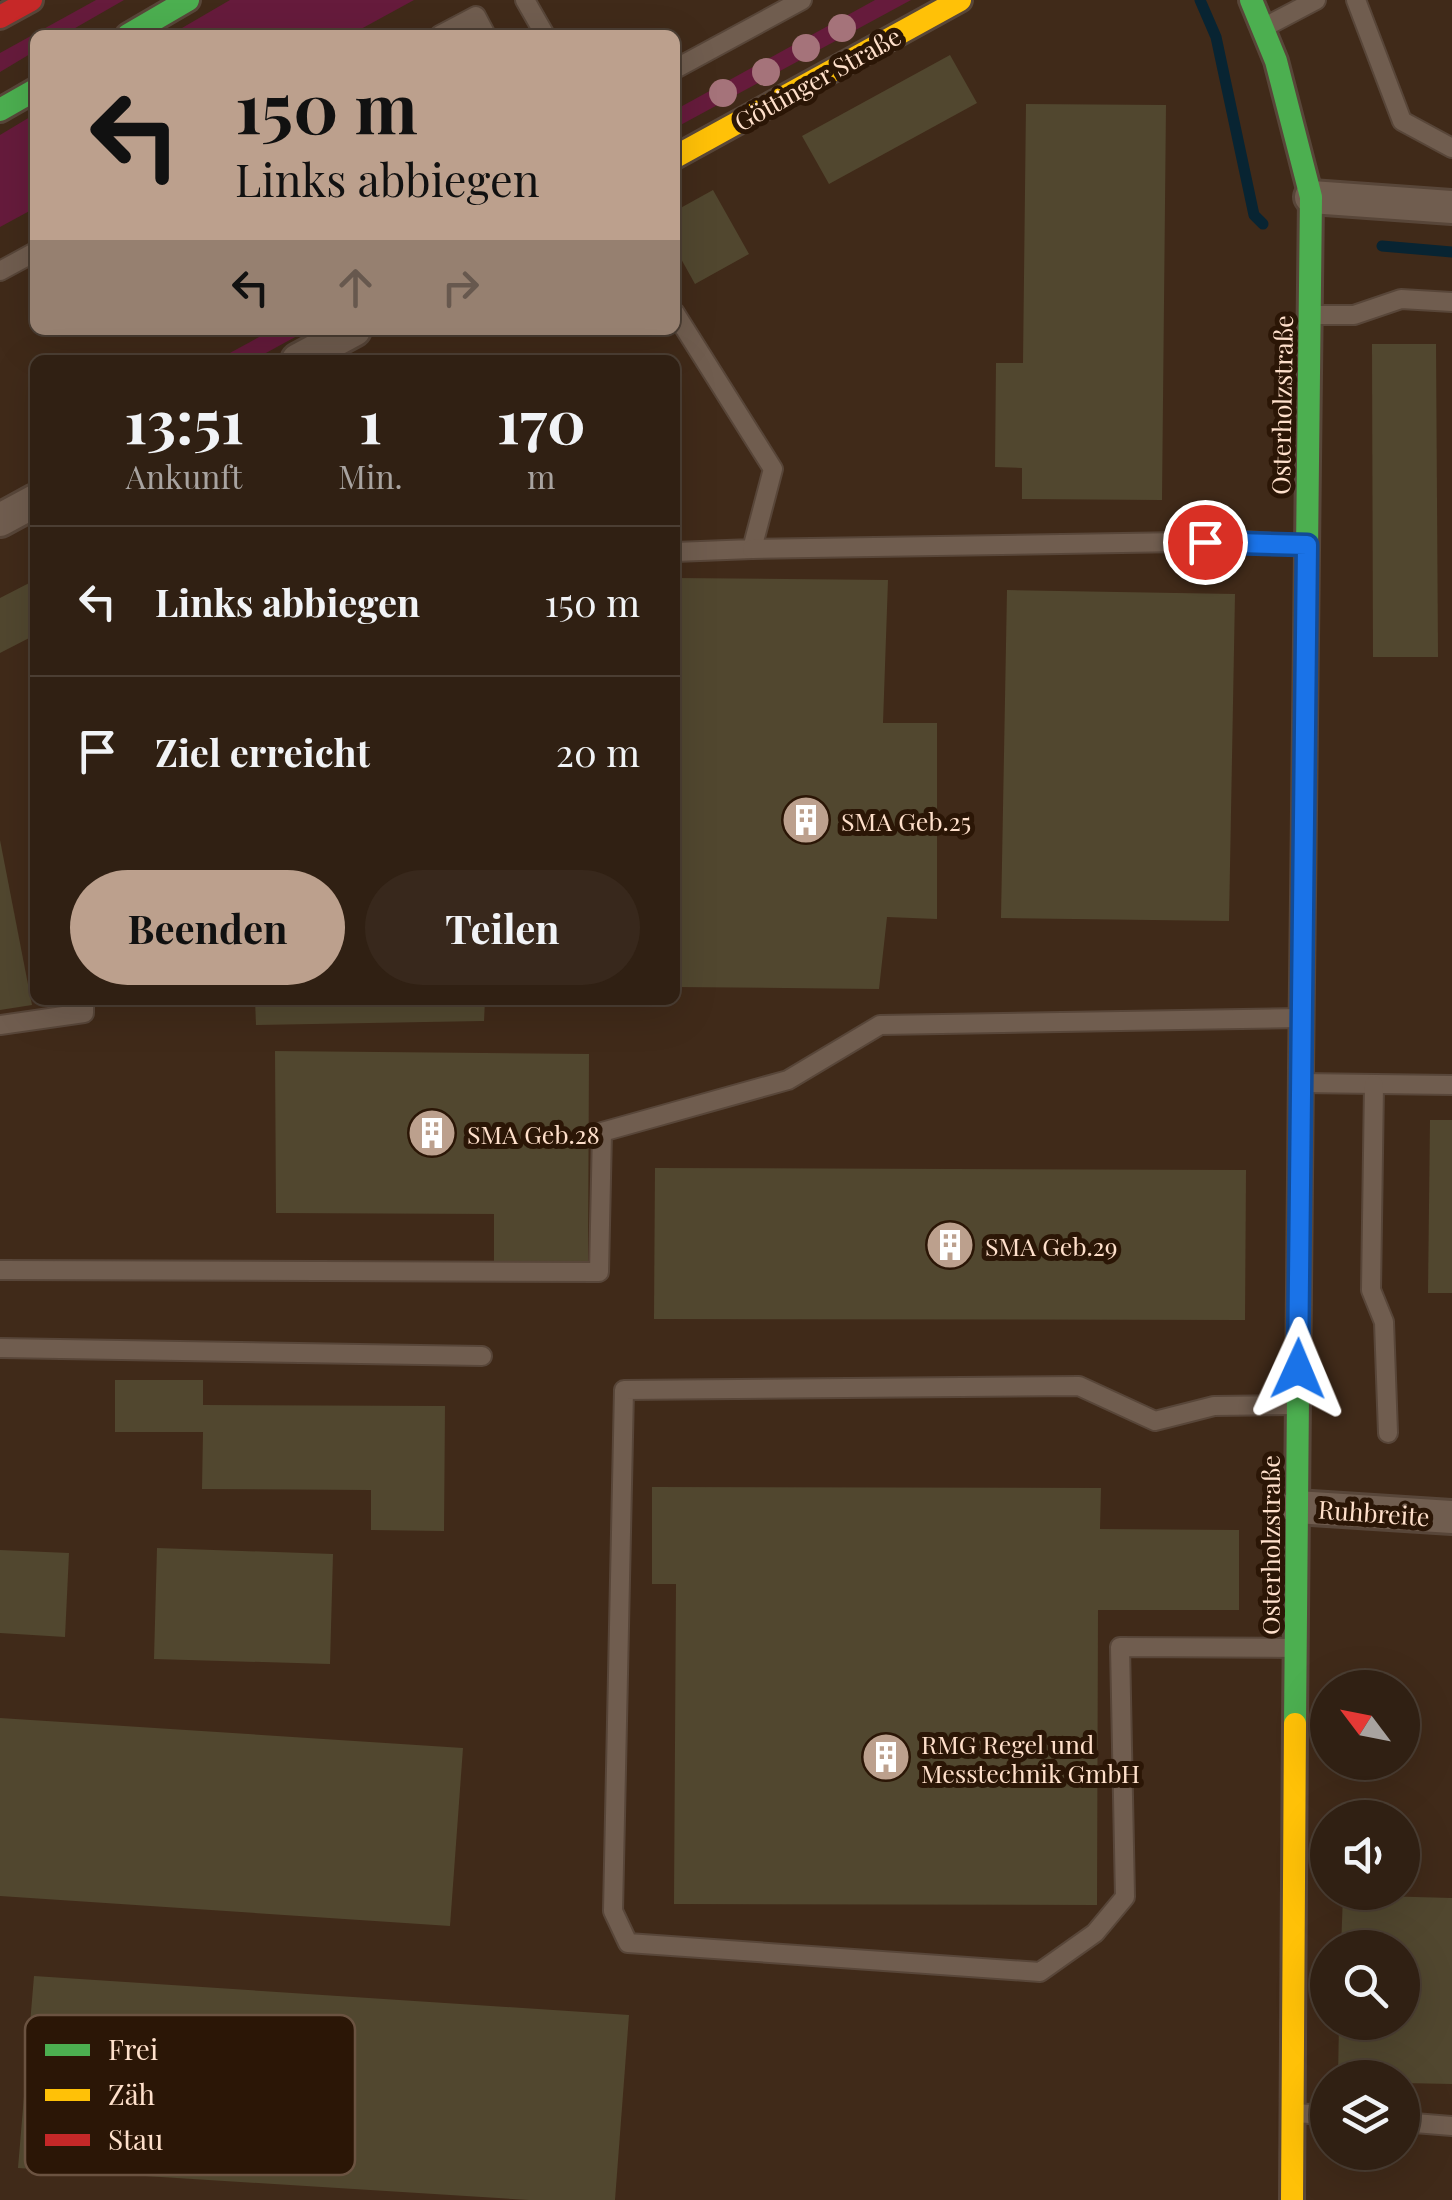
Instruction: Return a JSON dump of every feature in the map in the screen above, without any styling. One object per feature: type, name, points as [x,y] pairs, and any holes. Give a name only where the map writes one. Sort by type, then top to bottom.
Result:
[{"type":"street","points":[[0,17],[31,0]]},
{"type":"street","points":[[137,30],[188,0]]},
{"type":"street","name":"Göttinger Straße","points":[[680,153],[960,0]]},
{"type":"street","name":"Osterholzstraße","points":[[1251,0],[1276,62],[1311,197],[1292,2200]]},
{"type":"street","points":[[0,110],[30,93]]},
{"type":"street","points":[[1311,197],[1452,207]]},
{"type":"street","points":[[307,355],[345,335]]},
{"type":"street","points":[[0,520],[30,505]]},
{"type":"street","name":"Ruhbreite","points":[[1296,1507],[1452,1517]]},
{"type":"lane","points":[[525,0],[542,30]]},
{"type":"lane","points":[[680,66],[802,0]]},
{"type":"lane","points":[[1263,28],[1316,0]]},
{"type":"lane","points":[[1356,0],[1402,121],[1452,148]]},
{"type":"lane","points":[[449,30],[476,16],[483,30]]},
{"type":"lane","points":[[0,271],[30,255]]},
{"type":"lane","points":[[1310,316],[1354,315],[1401,298],[1452,302]]},
{"type":"lane","points":[[680,321],[772,470],[752,549]]},
{"type":"lane","points":[[680,552],[1242,542],[1307,545]]},
{"type":"lane","points":[[0,1025],[84,1006]]},
{"type":"lane","points":[[0,1270],[599,1272],[602,1132],[788,1080],[880,1025],[1301,1018]]},
{"type":"lane","points":[[1300,1083],[1452,1085]]},
{"type":"lane","points":[[1374,1084],[1371,1290],[1384,1322],[1388,1434]]},
{"type":"lane","points":[[0,1348],[482,1356]]},
{"type":"lane","points":[[1296,1648],[1120,1648],[1125,1898],[1095,1934],[1040,1972],[628,1943],[613,1911],[624,1390],[1079,1386],[1155,1421],[1214,1406],[1298,1404]]},
{"type":"lane","points":[[1292,2112],[1310,2114]]},
{"type":"lane","points":[[1420,2123],[1452,2126]]},
{"type":"shaded area","points":[[96,0],[124,0],[72,30],[42,30]]},
{"type":"shaded area","points":[[230,0],[414,0],[359,30],[179,30]]},
{"type":"shaded area","points":[[875,0],[911,0],[680,125],[680,107]]},
{"type":"shaded area","points":[[30,36],[30,54],[0,72],[0,53]]},
{"type":"shaded area","points":[[30,117],[30,211],[0,227],[0,135]]},
{"type":"shaded area","points":[[263,335],[299,335],[262,355],[226,355]]},
{"type":"building","points":[[950,55],[977,103],[829,184],[802,136]]},
{"type":"building","points":[[1026,104],[1166,105],[1162,500],[1022,499],[1022,468],[995,467],[996,363],[1023,363]]},
{"type":"building","points":[[713,190],[749,254],[695,284],[680,257],[680,208]]},
{"type":"building","points":[[1372,344],[1436,344],[1438,657],[1373,657]]},
{"type":"building","points":[[460,353],[521,354],[521,355],[457,355]]},
{"type":"building","name":"SMA Geb.25","points":[[680,578],[888,580],[883,723],[937,723],[937,919],[887,917],[879,989],[680,987]]},
{"type":"building","points":[[30,583],[30,638],[0,653],[0,598]]},
{"type":"building","points":[[1007,590],[1235,594],[1229,921],[1001,918]]},
{"type":"building","points":[[0,840],[32,1005],[0,1010]]},
{"type":"building","points":[[255,1005],[485,1005],[484,1021],[256,1025]]},
{"type":"building","name":"SMA Geb.28","points":[[275,1051],[589,1054],[588,1262],[494,1261],[494,1214],[276,1213]]},
{"type":"building","points":[[1430,1120],[1452,1120],[1452,1293],[1428,1293]]},
{"type":"building","name":"SMA Geb.29","points":[[655,1168],[1246,1170],[1245,1320],[654,1319]]},
{"type":"building","points":[[115,1380],[203,1380],[203,1405],[445,1406],[444,1531],[371,1530],[371,1490],[202,1489],[203,1432],[115,1432]]},
{"type":"building","name":"RMG Regel und Messtechnik GmbH","points":[[652,1487],[1101,1488],[1100,1529],[1239,1530],[1239,1610],[1098,1610],[1097,1905],[674,1904],[676,1584],[652,1584]]},
{"type":"building","points":[[157,1548],[333,1554],[330,1664],[154,1659]]},
{"type":"building","points":[[0,1550],[69,1553],[65,1637],[0,1633]]},
{"type":"building","points":[[0,1718],[463,1748],[450,1926],[0,1896]]},
{"type":"building","points":[[1420,1897],[1452,1898],[1452,2084],[1420,2083],[1420,2060],[1338,2060],[1339,2040],[1420,2040],[1420,1930],[1342,1930],[1342,1910],[1420,1910]]},
{"type":"building","points":[[34,1976],[629,2015],[615,2200],[529,2200],[130,2175],[355,2175],[355,2015],[31,2015]]},
{"type":"building","points":[[25,2084],[25,2168],[18,2168]]},
{"type":"waterway","points":[[1200,0],[1216,37],[1254,215],[1263,224]]},
{"type":"waterway","points":[[1382,246],[1452,252]]},
{"type":"traffic: fast","points":[[137,30],[188,0]]},
{"type":"traffic: fast","points":[[1251,0],[1276,61],[1311,197],[1306,639]]},
{"type":"traffic: fast","points":[[0,110],[30,93]]},
{"type":"traffic: fast","points":[[1295,1724],[1301,1069]]},
{"type":"traffic: slow","points":[[680,154],[960,0]]},
{"type":"traffic: slow","points":[[1292,2200],[1295,1724]]},
{"type":"traffic: jam","points":[[0,17],[31,0]]},
{"type":"traffic: jam","points":[[1301,1069],[1306,639]]},
{"type":"place","name":"SMA Geb.25","points":[[806,820]]},
{"type":"place","name":"SMA Geb.28","points":[[432,1133]]},
{"type":"place","name":"SMA Geb.29","points":[[950,1245]]},
{"type":"place","name":"RMG Regel und Messtechnik GmbH","points":[[886,1757]]},
{"type":"route","points":[[1205,542],[1307,545],[1298,1369]]}]
